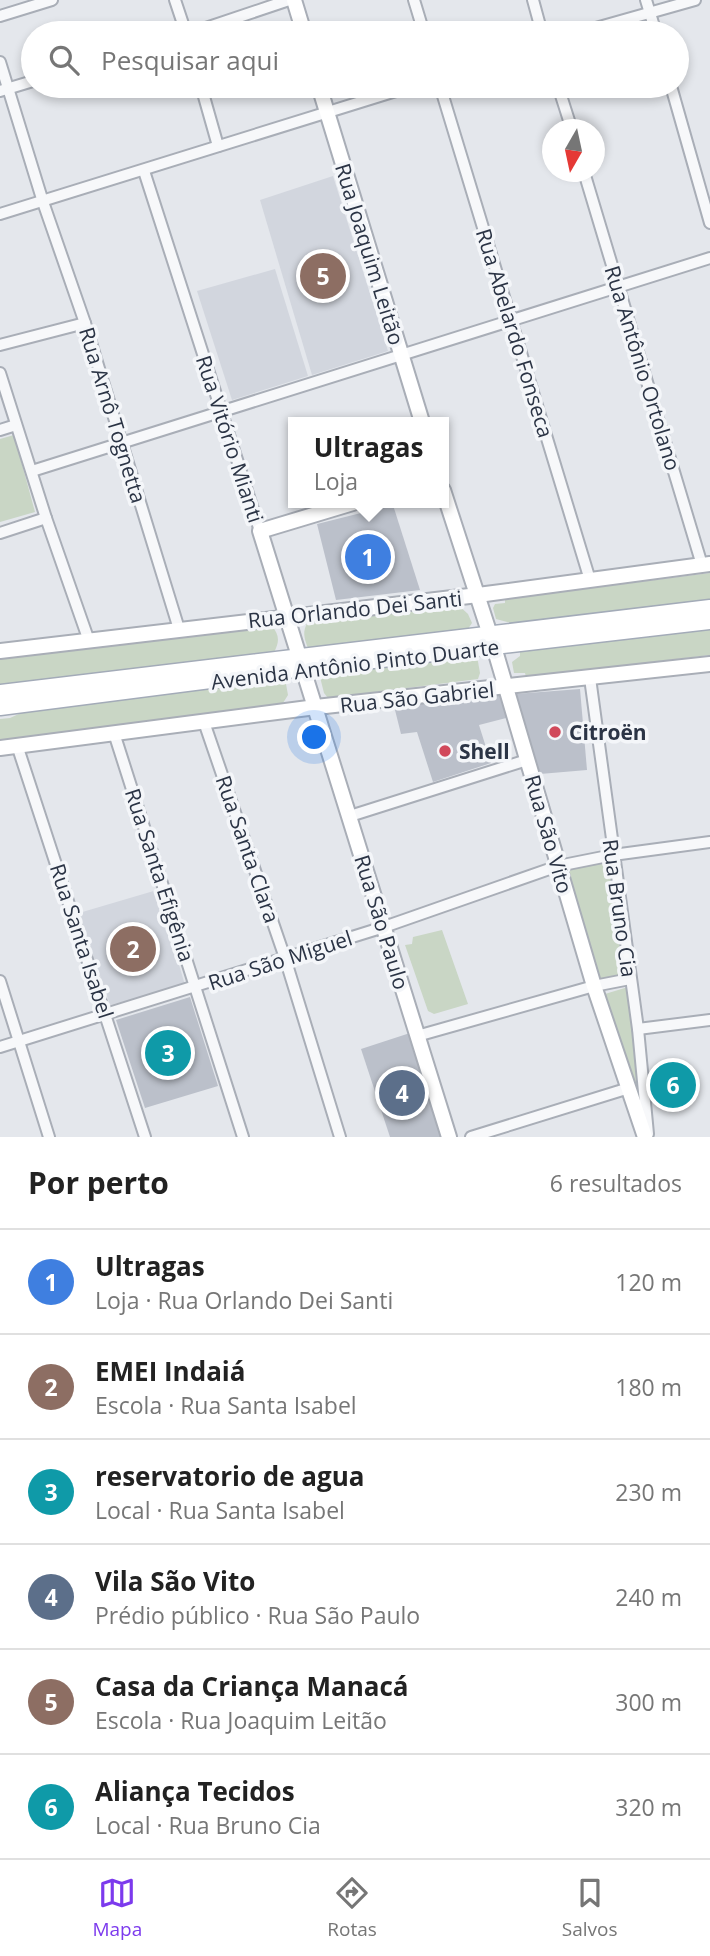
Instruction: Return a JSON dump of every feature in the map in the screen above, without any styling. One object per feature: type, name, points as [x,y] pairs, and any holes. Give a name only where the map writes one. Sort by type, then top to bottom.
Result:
[{"type":"main road","name":"Avenida Antônio Pinto Duarte","points":[[492,641],[710,608]]},
{"type":"main road","name":"Avenida Antônio Pinto Duarte","points":[[0,693],[710,621]]},
{"type":"main road","name":"Avenida Antônio Pinto Duarte","points":[[0,707],[302,662]]},
{"type":"street","points":[[0,16],[52,0]]},
{"type":"street","points":[[175,0],[183,21]]},
{"type":"street","points":[[225,21],[291,0],[299,21]]},
{"type":"street","points":[[414,0],[420,21]]},
{"type":"street","points":[[533,0],[539,21]]},
{"type":"street","points":[[646,0],[652,21]]},
{"type":"street","points":[[619,21],[695,0]]},
{"type":"street","name":"Rua Arnô Tognetta","points":[[0,62],[4,90],[85,323],[179,629]]},
{"type":"street","points":[[4,90],[21,85]]},
{"type":"street","points":[[204,98],[218,146]]},
{"type":"street","name":"Rua Joaquim Leitão","points":[[323,98],[420,417]]},
{"type":"street","points":[[0,214],[374,98]]},
{"type":"street","name":"Rua Abelardo Fonseca","points":[[444,98],[590,580]]},
{"type":"street","points":[[562,98],[568,119]]},
{"type":"street","points":[[674,98],[710,223]]},
{"type":"street","name":"Rua Vitório Mianti","points":[[144,171],[316,707]]},
{"type":"street","name":"Rua Antônio Ortolano","points":[[587,182],[706,565]]},
{"type":"street","points":[[32,471],[710,258]]},
{"type":"street","points":[[0,345],[85,323]]},
{"type":"street","points":[[0,373],[46,519],[89,641]]},
{"type":"street","points":[[0,430],[16,425]]},
{"type":"street","points":[[260,531],[336,508]]},
{"type":"street","name":"Rua São Vito","points":[[449,508],[492,641],[594,986],[647,1137]]},
{"type":"street","points":[[0,533],[46,519]]},
{"type":"street","name":"Rua Orlando Dei Santi","points":[[0,651],[478,595],[706,565]]},
{"type":"street","name":"Rua São Gabriel","points":[[0,748],[316,707],[710,664]]},
{"type":"street","name":"Rua Bruno Cia","points":[[590,678],[638,1029],[647,1137]]},
{"type":"street","name":"Rua São Paulo","points":[[316,707],[449,1137]]},
{"type":"street","name":"Rua Santa Clara","points":[[204,722],[285,958],[340,1137]]},
{"type":"street","name":"Rua Santa Efigênia","points":[[114,733],[243,1137]]},
{"type":"street","name":"Rua Santa Isabel","points":[[17,745],[145,1137]]},
{"type":"street","points":[[350,816],[527,760]]},
{"type":"street","name":"Rua São Miguel","points":[[0,1047],[384,927],[558,866],[613,855],[710,842]]},
{"type":"street","points":[[417,1036],[594,986],[630,979]]},
{"type":"street","points":[[0,981],[50,1137]]},
{"type":"street","points":[[638,1029],[710,1020]]},
{"type":"street","points":[[471,1137],[629,1088]]},
{"type":"shaded area","points":[[333,176],[388,351],[312,375],[260,200]]},
{"type":"shaded area","points":[[275,269],[308,376],[232,400],[197,291]]},
{"type":"shaded area","points":[[157,890],[185,985],[110,1005],[79,913]]},
{"type":"green space","points":[[14,435],[35,512],[0,522],[0,439]]},
{"type":"green space","points":[[710,573],[710,602],[512,627],[511,623],[496,619],[493,608],[495,604],[505,603],[505,599]]},
{"type":"green space","points":[[457,604],[468,614],[472,623],[468,629],[308,648],[305,638],[308,622]]},
{"type":"green space","points":[[272,626],[278,638],[274,652],[0,687],[0,658]]},
{"type":"green space","points":[[710,628],[710,655],[526,677],[525,673],[514,673],[512,662],[520,656],[520,652]]},
{"type":"green space","points":[[477,656],[480,673],[478,679],[328,698],[319,673]]},
{"type":"green space","points":[[273,678],[286,684],[288,695],[283,703],[0,740],[0,719],[10,718],[32,708]]},
{"type":"green space","points":[[610,862],[626,973],[597,980],[566,870]]},
{"type":"green space","points":[[442,930],[468,1004],[434,1014],[428,1011],[405,945],[412,944],[413,937]]},
{"type":"green space","points":[[628,987],[646,1136],[605,994]]},
{"type":"building","points":[[381,508],[394,508],[420,590],[336,600],[317,524]]},
{"type":"building","name":"Citroën","points":[[580,689],[587,770],[540,774],[515,694]]},
{"type":"building","name":"Shell","points":[[501,691],[510,717],[479,725],[491,763],[433,782],[417,732],[401,734],[394,706]]},
{"type":"building","points":[[190,997],[218,1086],[145,1108],[116,1020]]},
{"type":"building","points":[[410,1033],[443,1137],[390,1137],[361,1049]]},
{"type":"building","points":[[695,1078],[693,1088],[696,1087],[696,1091],[654,1096],[652,1082]]},
{"type":"place","name":"Casa da Criança Manacá","points":[[323,276]]},
{"type":"place","name":"Ultragas","points":[[368,557]]},
{"type":"place","name":"Citroën","points":[[555,732]]},
{"type":"place","name":"Shell","points":[[445,751]]},
{"type":"place","name":"EMEI Indaiá","points":[[133,949]]},
{"type":"place","name":"reservatorio de agua","points":[[168,1053]]},
{"type":"place","name":"Aliança Tecidos","points":[[673,1085]]},
{"type":"place","name":"Vila São Vito","points":[[402,1093]]}]
